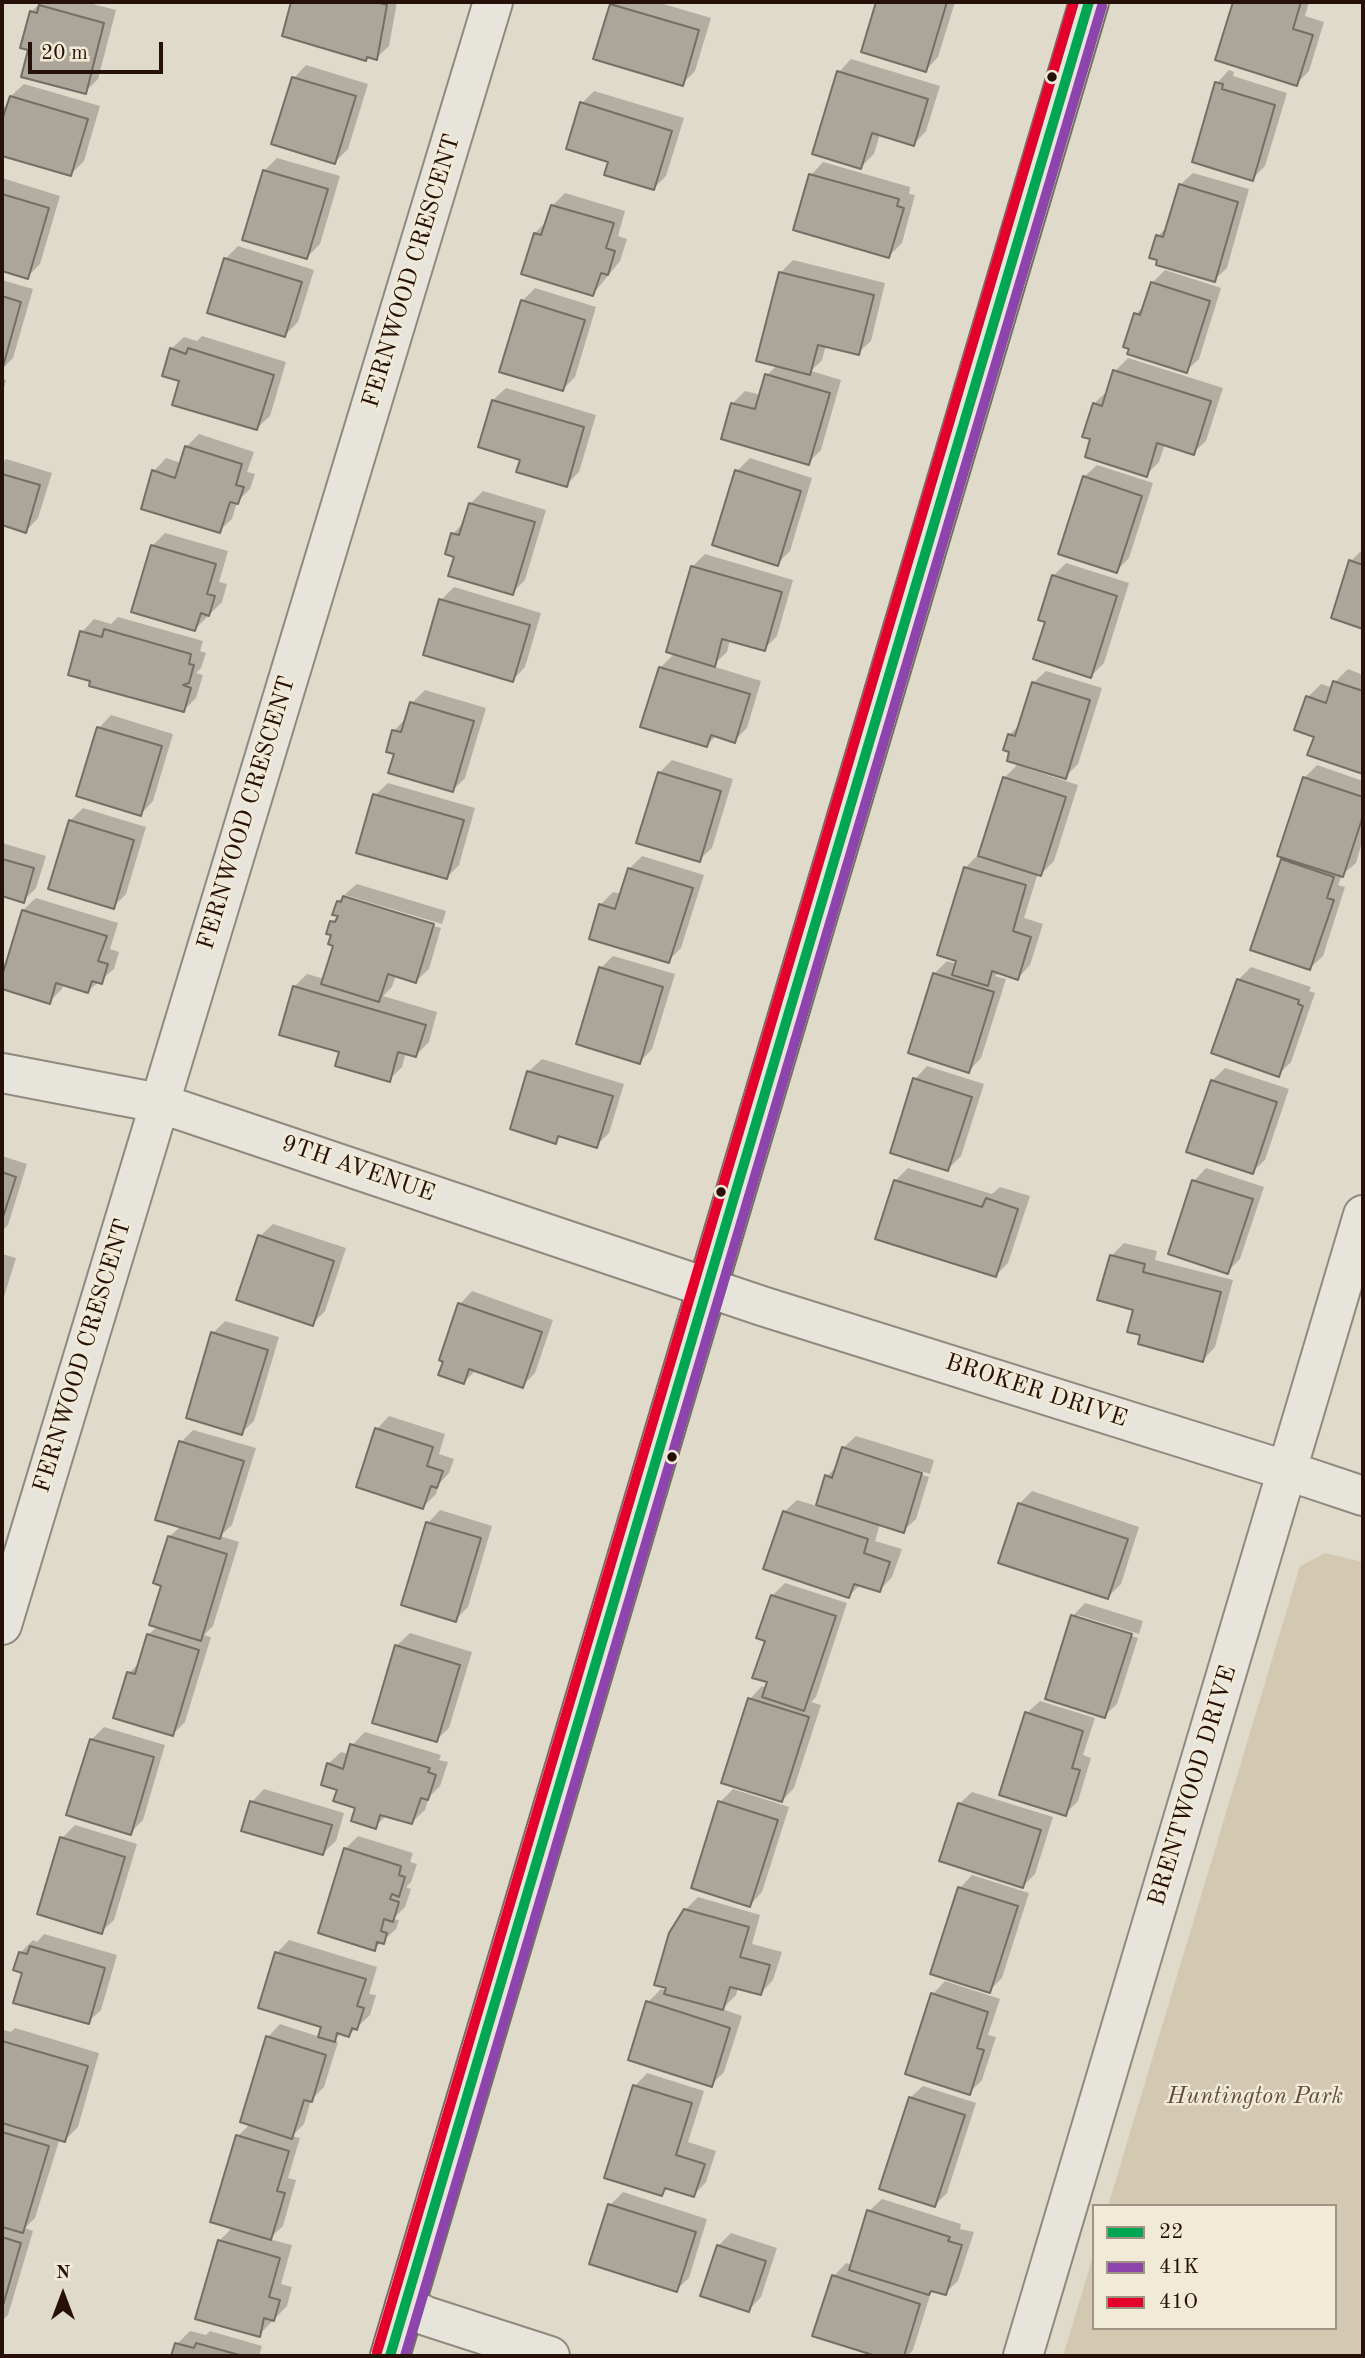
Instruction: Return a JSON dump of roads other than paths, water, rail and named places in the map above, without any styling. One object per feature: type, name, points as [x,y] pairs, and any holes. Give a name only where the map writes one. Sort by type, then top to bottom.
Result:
[{"type":"street","name":"FERNWOOD CRESCENT","points":[[2,1625],[494,2]]},
{"type":"street","points":[[390,2356],[1089,2]]},
{"type":"street","name":"9TH AVENUE","points":[[2,1073],[159,1103],[708,1287]]},
{"type":"street","name":"BRENTWOOD DRIVE","points":[[1023,2356],[1363,1215]]},
{"type":"street","name":"BROKER DRIVE","points":[[708,1287],[1363,1496]]},
{"type":"street","points":[[405,2305],[426,2316],[550,2356]]},
{"type":"park label","name":"Huntington Park","points":[[1255,2097]]}]
